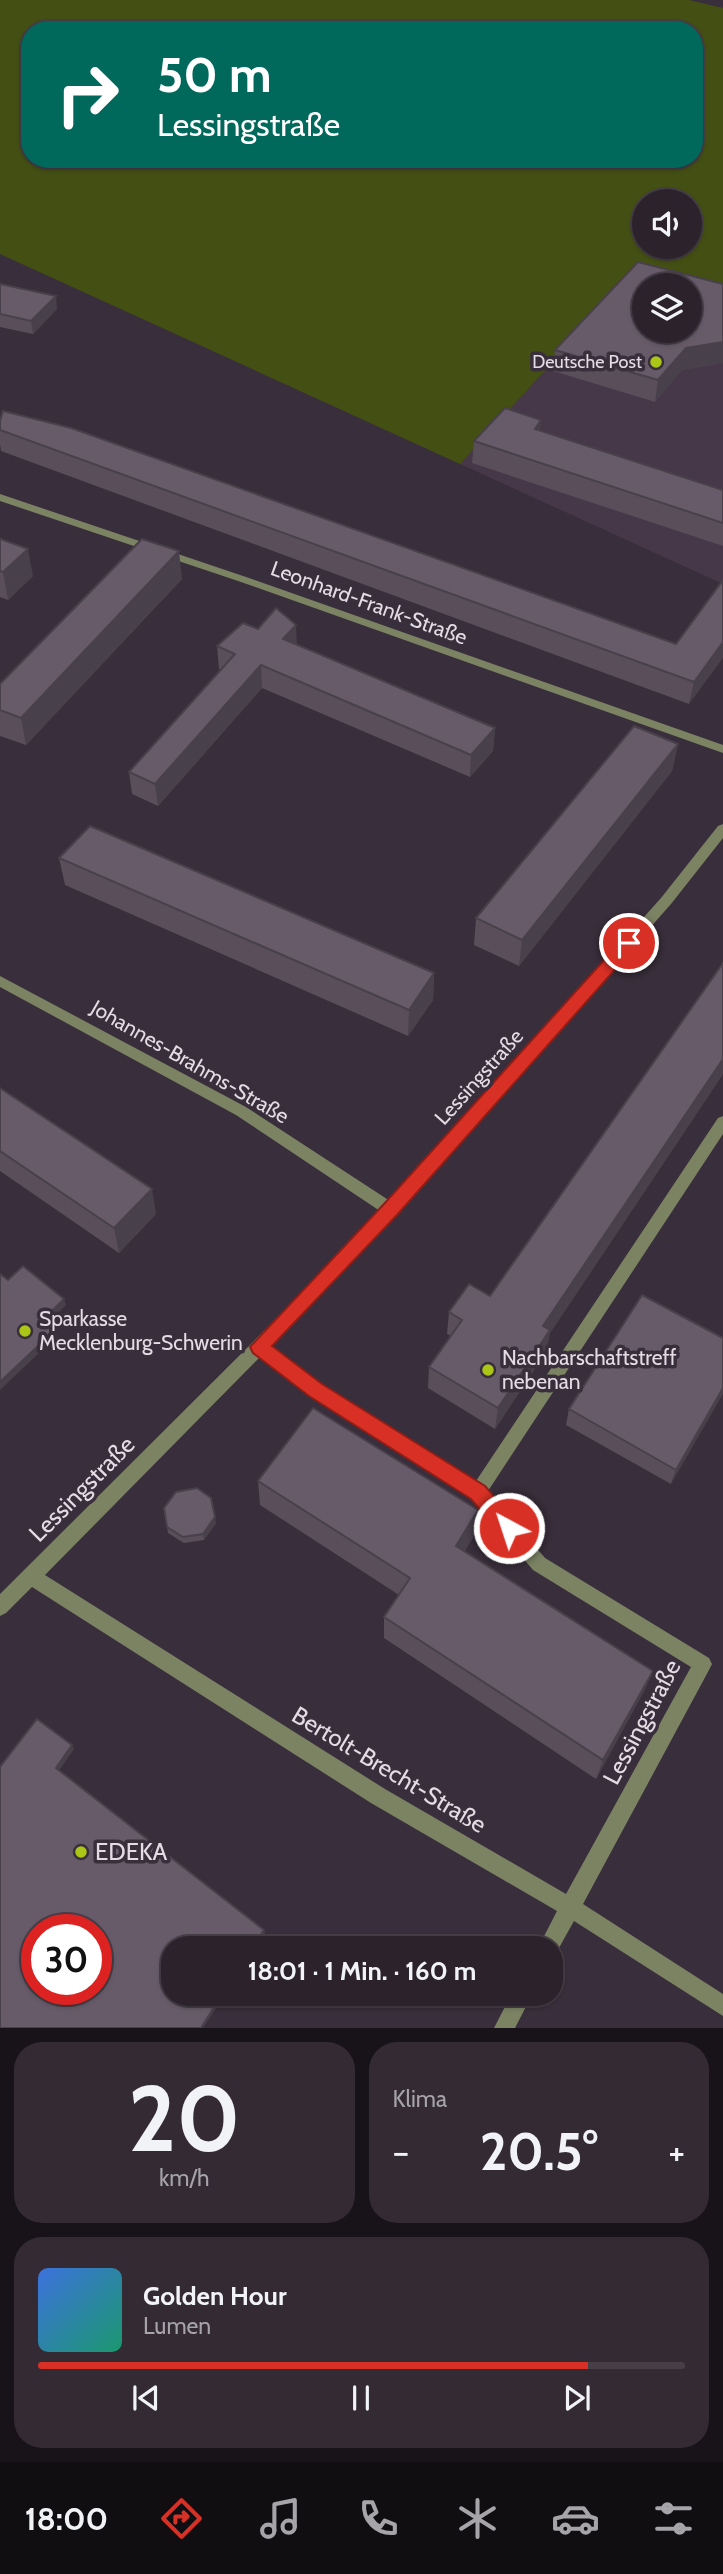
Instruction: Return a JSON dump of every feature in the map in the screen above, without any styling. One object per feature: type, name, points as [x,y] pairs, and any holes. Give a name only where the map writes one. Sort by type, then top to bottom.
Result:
[{"type":"street","name":"Leonhard-Frank-Straße","points":[[0,497],[208,567],[723,749]]},
{"type":"street","name":"Lessingstraße","points":[[0,1607],[391,1210],[666,901],[723,829]]},
{"type":"street","name":"Johannes-Brahms-Straße","points":[[0,981],[241,1111],[391,1210]]},
{"type":"street","points":[[478,1492],[723,1122]]},
{"type":"street","name":"Lessingstraße","points":[[259,1347],[316,1390],[478,1492],[539,1564],[703,1664],[571,1908]]},
{"type":"street","name":"Bertolt-Brecht-Straße","points":[[31,1576],[378,1796],[571,1908],[723,2006]]},
{"type":"street","points":[[555,1936],[571,1908]]},
{"type":"street","points":[[504,2028],[516,2006]]},
{"type":"shaded area","points":[[632,275],[632,343],[702,343],[702,320],[723,300],[723,584],[460,464]]},
{"type":"green space","points":[[0,0],[689,0],[723,8],[723,298],[702,290],[702,273],[655,273],[639,267],[460,464],[0,254]]},
{"type":"building","points":[[638,262],[680,273],[632,273],[632,343],[702,343],[702,279],[723,284],[723,342],[686,348],[658,380],[555,350]]},
{"type":"building","points":[[0,284],[56,296],[31,321],[0,314]]},
{"type":"building","points":[[505,408],[541,420],[535,429],[723,490],[723,523],[474,441]]},
{"type":"building","points":[[3,411],[71,428],[676,644],[723,580],[723,642],[694,682],[0,430]]},
{"type":"building","points":[[0,539],[28,549],[3,572],[0,571]]},
{"type":"building","points":[[142,539],[179,551],[21,718],[0,710],[0,684]]},
{"type":"building","points":[[276,608],[296,625],[283,639],[495,728],[471,755],[261,665],[155,784],[129,772],[235,654],[217,646],[243,623],[258,629]]},
{"type":"building","points":[[634,726],[678,744],[522,940],[476,918]]},
{"type":"building","points":[[90,826],[434,973],[409,1010],[59,858]]},
{"type":"building","points":[[723,963],[723,1059],[543,1326],[550,1330],[498,1408],[429,1367],[462,1320],[449,1312],[469,1284],[490,1296]]},
{"type":"building","points":[[0,1088],[152,1189],[114,1228],[0,1151]]},
{"type":"building","name":"Sparkasse Mecklenburg-Schwerin","points":[[23,1266],[64,1299],[43,1320],[55,1330],[0,1382],[0,1274],[8,1280]]},
{"type":"building","points":[[642,1295],[723,1338],[723,1388],[676,1470],[569,1409]]},
{"type":"building","points":[[313,1408],[478,1510],[456,1546],[653,1671],[603,1760],[384,1617],[410,1578],[258,1481]]},
{"type":"building","points":[[197,1488],[211,1498],[215,1517],[203,1534],[183,1537],[167,1527],[164,1508],[176,1492]]},
{"type":"building","name":"EDEKA","points":[[37,1719],[72,1745],[56,1768],[264,1930],[260,1936],[161,1936],[161,2006],[215,2006],[201,2028],[0,2028],[0,1767]]},
{"type":"place","name":"Deutsche Post","points":[[656,362]]},
{"type":"place","name":"Sparkasse Mecklenburg-Schwerin","points":[[25,1331]]},
{"type":"place","name":"Nachbarschaftstreff nebenan","points":[[488,1370]]},
{"type":"place","name":"EDEKA","points":[[81,1852]]},
{"type":"route","points":[[509,1528],[478,1492],[316,1390],[259,1347],[391,1210],[629,943]]}]
